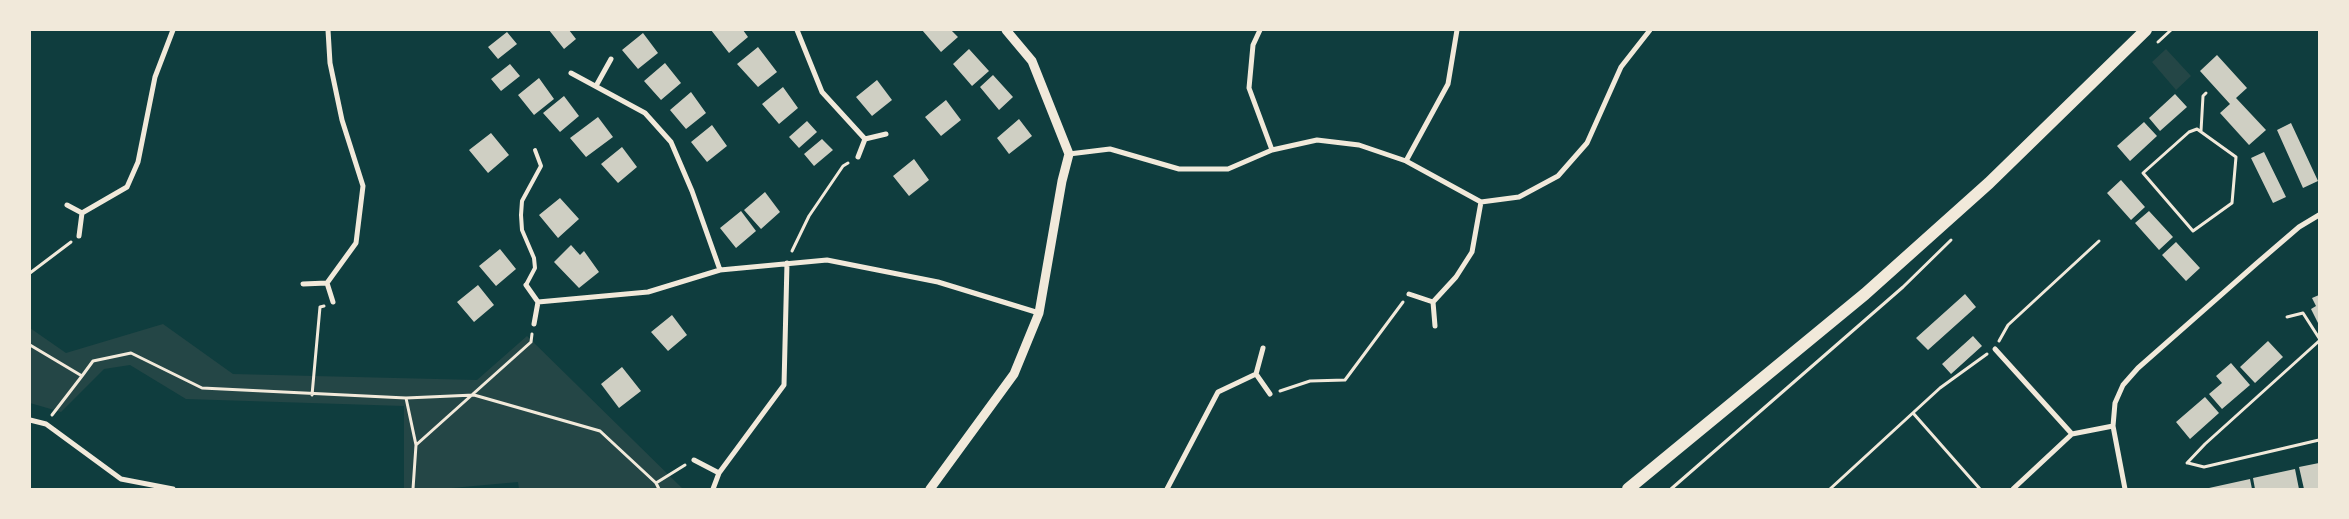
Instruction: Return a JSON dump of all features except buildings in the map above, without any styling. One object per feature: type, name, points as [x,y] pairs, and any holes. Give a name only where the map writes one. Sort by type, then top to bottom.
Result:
[{"type":"main road","points":[[1628,489],[1865,294],[1989,183],[2146,30]]},
{"type":"street","points":[[82,213],[127,187],[138,162],[155,77],[174,30]]},
{"type":"street","points":[[327,284],[356,243],[363,186],[340,110],[330,63],[328,30]]},
{"type":"street","points":[[797,30],[822,92],[865,140]]},
{"type":"street","points":[[930,489],[1014,374],[1039,313],[1062,181],[1069,154],[1032,61],[1006,30]]},
{"type":"street","points":[[1260,30],[1253,45],[1249,88],[1272,150]]},
{"type":"street","points":[[1406,161],[1448,84],[1457,30]]},
{"type":"street","points":[[1069,154],[1110,149],[1179,169],[1228,168],[1272,150],[1317,140],[1360,145],[1406,161],[1481,202],[1519,197],[1558,176],[1587,143],[1621,67],[1650,30]]},
{"type":"street","points":[[596,86],[611,59]]},
{"type":"street","points":[[571,73],[645,113],[671,142],[692,191],[720,270]]},
{"type":"street","points":[[865,140],[886,134]]},
{"type":"street","points":[[858,157],[865,140]]},
{"type":"street","points":[[1435,326],[1433,302],[1456,277],[1472,252],[1481,202]]},
{"type":"street","points":[[67,204],[82,213]]},
{"type":"street","points":[[79,236],[82,213]]},
{"type":"street","points":[[2125,489],[2114,426],[2115,403],[2123,386],[2138,368],[2299,227],[2319,215]]},
{"type":"street","points":[[538,302],[648,292],[720,270],[827,260],[938,282],[1039,313]]},
{"type":"street","points":[[713,489],[719,473],[784,385],[787,263]]},
{"type":"street","points":[[303,284],[327,284]]},
{"type":"street","points":[[327,284],[333,302]]},
{"type":"street","points":[[526,285],[538,302],[534,324]]},
{"type":"street","points":[[1409,294],[1433,302]]},
{"type":"street","points":[[1167,489],[1218,392],[1256,374],[1263,348]]},
{"type":"street","points":[[1995,349],[2072,434]]},
{"type":"street","points":[[1256,374],[1270,394]]},
{"type":"street","points":[[30,420],[46,424],[121,479],[173,489]]},
{"type":"street","points":[[2013,489],[2072,434],[2114,426]]},
{"type":"street","points":[[694,460],[719,473]]},
{"type":"lane","points":[[526,285],[535,268],[534,258],[522,230],[521,215],[522,201],[541,166],[535,150]]},
{"type":"path","points":[[2200,132],[2203,96],[2206,93]]},
{"type":"path","points":[[2197,129],[2200,132],[2236,157],[2232,203],[2193,231],[2143,173],[2189,132],[2197,129]]},
{"type":"path","points":[[787,263],[809,216],[825,191],[843,166],[858,157]]},
{"type":"path","points":[[30,273],[79,236]]},
{"type":"path","points":[[1830,489],[1940,388],[1995,349],[2008,325],[2099,241]]},
{"type":"path","points":[[1270,394],[1310,381],[1345,380],[1409,294]]},
{"type":"path","points":[[312,395],[320,307],[333,302]]},
{"type":"path","points":[[2287,317],[2304,313],[2319,339],[2204,444],[2187,463],[2204,467],[2319,440]]},
{"type":"path","points":[[416,445],[531,342],[534,324]]},
{"type":"path","points":[[30,345],[82,376]]},
{"type":"path","points":[[46,424],[93,361],[131,353],[202,388],[312,395],[406,398],[474,395],[600,431],[656,483],[659,489]]},
{"type":"path","points":[[406,398],[416,445],[413,489]]},
{"type":"path","points":[[1913,413],[1980,489]]},
{"type":"path","points":[[656,483],[694,460]]},
{"type":"shaded area","points":[[2166,49],[2191,76],[2176,90],[2152,62]]},
{"type":"shaded area","points":[[163,324],[233,374],[477,380],[527,336],[683,489],[519,489],[518,482],[441,489],[404,489],[404,406],[186,399],[130,365],[104,369],[61,412],[30,403],[30,328],[66,353]]}]
